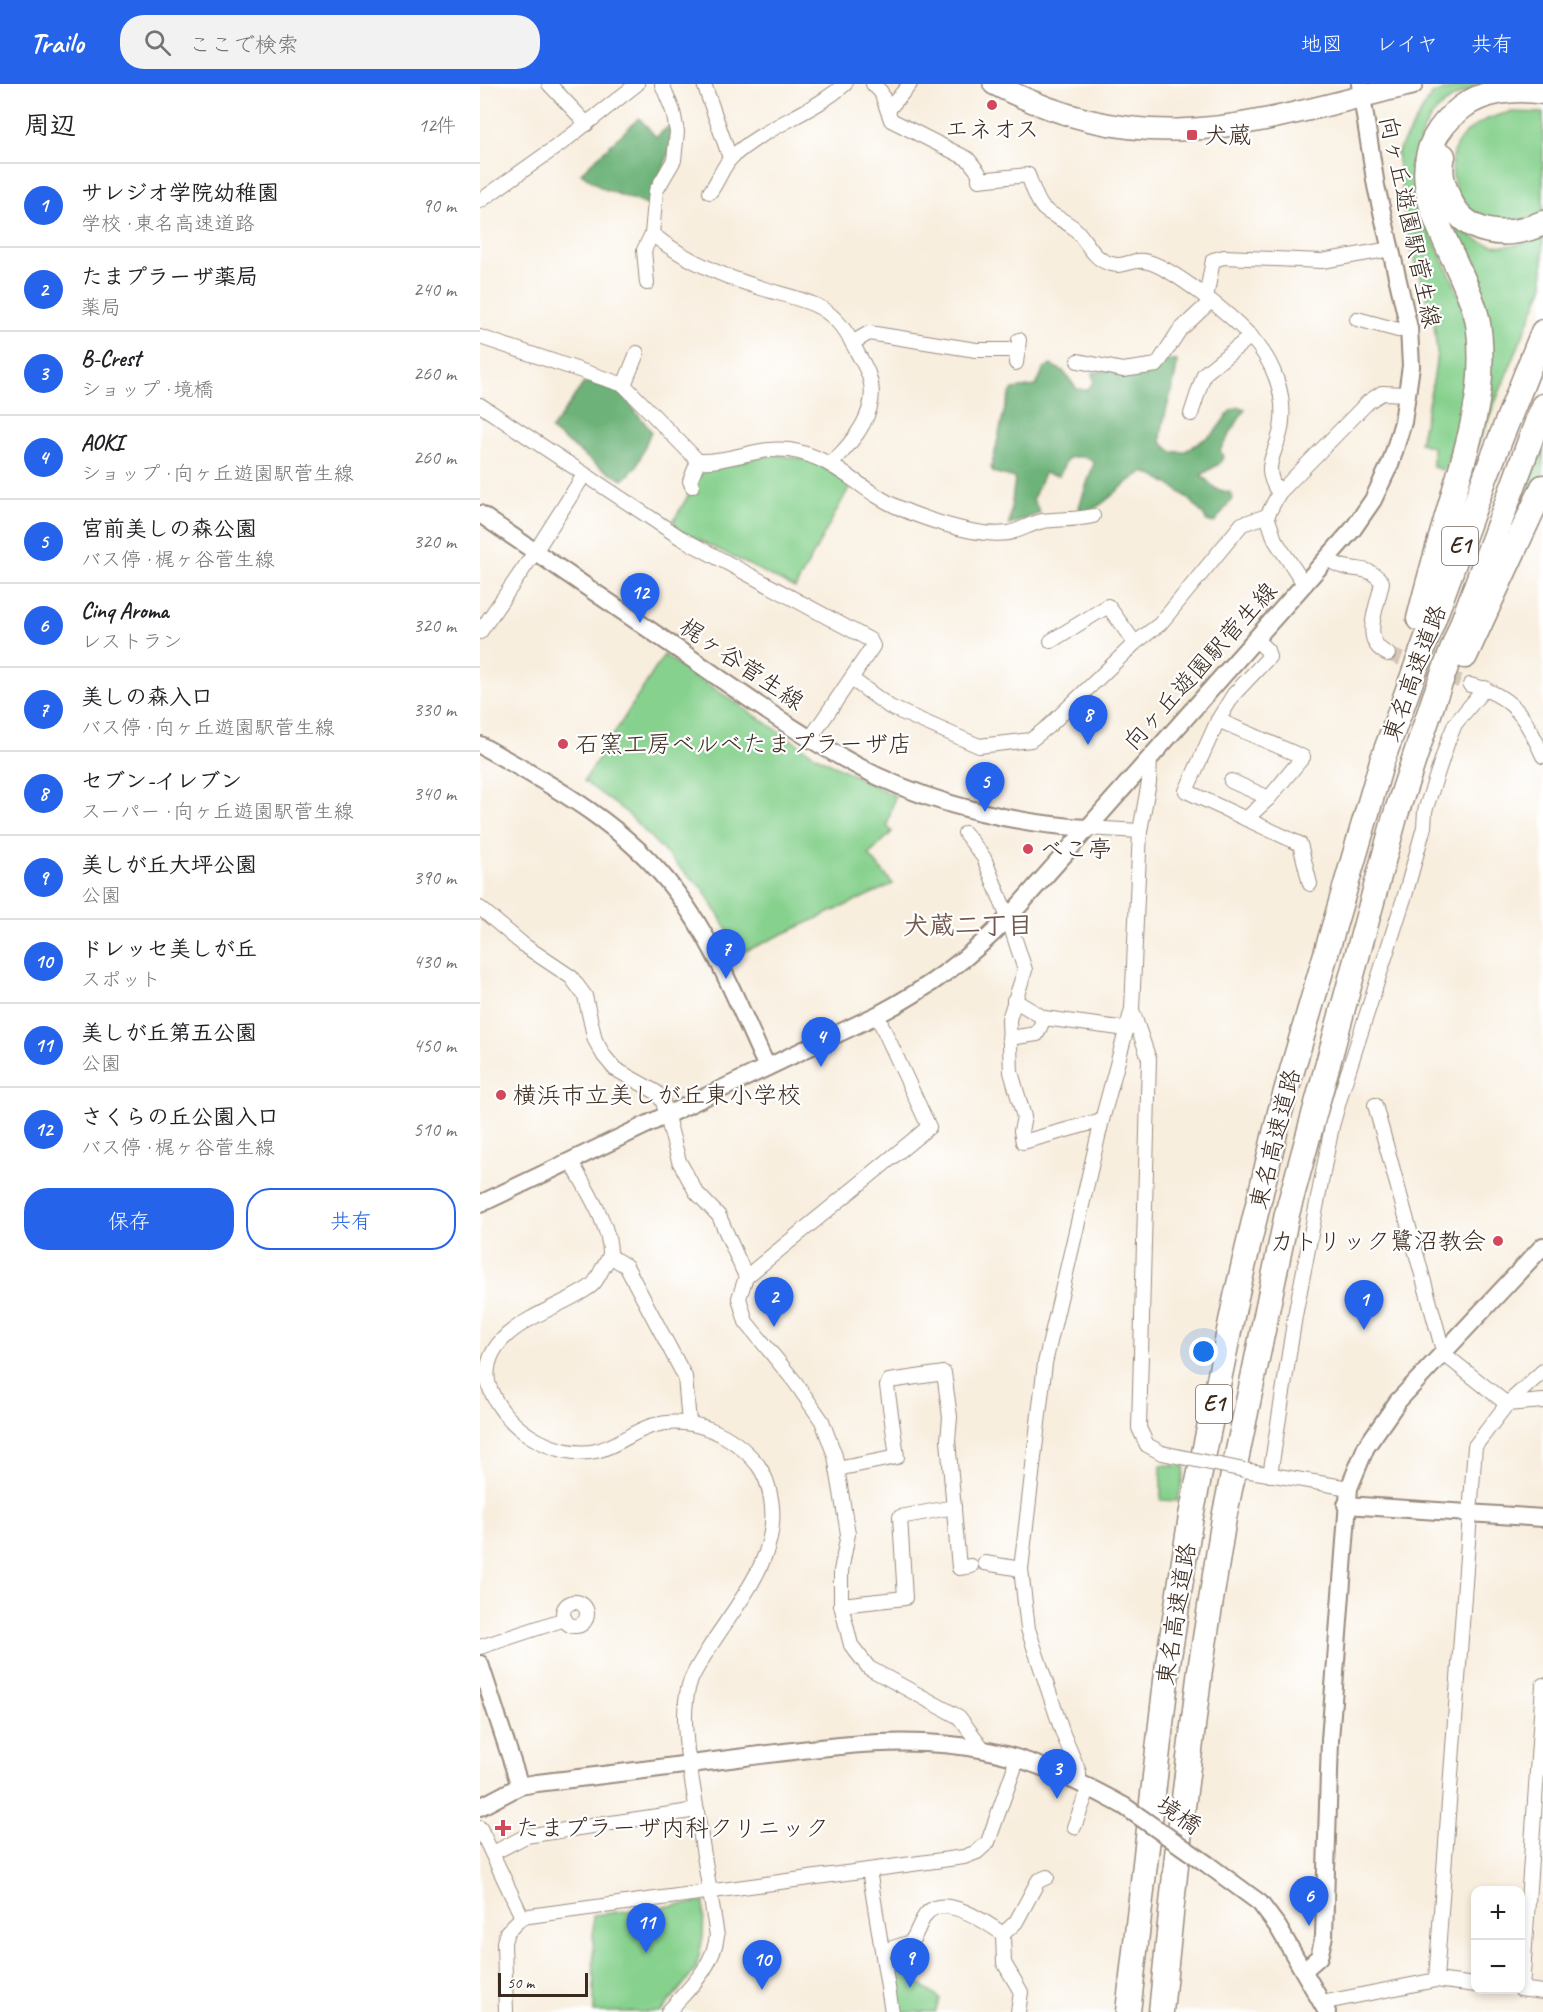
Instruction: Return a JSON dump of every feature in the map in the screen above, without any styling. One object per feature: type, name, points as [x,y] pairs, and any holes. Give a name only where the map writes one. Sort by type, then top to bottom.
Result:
[{"type":"highway","points":[[1382,761],[1473,424],[1480,379],[1481,344],[1476,317],[1462,278],[1437,227],[1427,192],[1429,150],[1437,130],[1468,102],[1512,89],[1543,92]]},
{"type":"highway","points":[[1543,106],[1521,105],[1492,108],[1472,117],[1457,129],[1447,144],[1441,162],[1442,182],[1450,203],[1462,219],[1492,233],[1510,234],[1543,223]]},
{"type":"highway","name":"東名高速道路","points":[[1128,2012],[1166,1675],[1191,1516],[1236,1297],[1280,1112],[1382,761],[1486,475],[1543,332]]},
{"type":"highway","name":"東名高速道路","points":[[1161,2012],[1198,1681],[1224,1518],[1287,1214],[1395,817],[1415,754],[1543,406]]},
{"type":"highway","points":[[1415,754],[1453,683],[1543,487]]},
{"type":"main road","points":[[994,84],[1050,110],[1080,120],[1150,131],[1200,131],[1256,122],[1359,88]]},
{"type":"main road","points":[[1024,84],[1091,110],[1148,120],[1182,119],[1359,88],[1412,84]]},
{"type":"street","points":[[549,84],[587,124]]},
{"type":"street","points":[[480,201],[587,124],[637,84]]},
{"type":"street","points":[[647,283],[644,250],[652,234],[656,191],[674,160],[677,132],[673,111],[662,84]]},
{"type":"street","points":[[704,84],[730,158]]},
{"type":"street","points":[[710,192],[721,179],[730,158],[774,127],[825,101],[844,84]]},
{"type":"street","points":[[873,84],[881,92],[891,120],[968,159],[979,173],[979,180],[1028,175],[1042,207],[1076,230],[1092,252],[1107,263],[1124,267],[1145,261],[1172,273],[1251,336],[1266,355],[1276,376],[1281,397],[1281,428],[1269,467],[1271,482],[1279,493]]},
{"type":"street","points":[[888,110],[910,84]]},
{"type":"street","name":"向ヶ丘遊園駅菅生線","points":[[480,1204],[877,1015],[915,995],[982,946],[1305,585],[1364,515],[1386,474],[1403,422],[1412,366],[1409,328],[1376,186],[1359,88]]},
{"type":"street","points":[[652,234],[687,259],[712,270],[815,305],[833,317],[852,343],[870,377],[872,397],[866,420],[846,449],[831,464]]},
{"type":"street","points":[[1078,361],[1123,370],[1157,365],[1179,331],[1208,300],[1213,260],[1224,257],[1322,261],[1391,249]]},
{"type":"street","points":[[1357,319],[1398,330],[1409,328]]},
{"type":"street","points":[[852,343],[869,333],[976,350],[1018,351]]},
{"type":"street","points":[[1191,414],[1204,375],[1251,336]]},
{"type":"street","points":[[480,337],[624,385],[698,461],[715,462],[768,449],[788,450],[831,464],[879,498],[965,530],[1008,533],[1041,521],[1073,521],[1093,516]]},
{"type":"street","points":[[624,385],[637,353]]},
{"type":"street","points":[[853,680],[890,707],[979,746],[1002,746],[1031,740],[1135,643],[1160,624],[1242,524],[1267,516],[1279,493],[1368,402],[1382,393],[1408,394]]},
{"type":"street","points":[[480,405],[681,538],[870,640],[873,646],[853,680],[810,739]]},
{"type":"street","points":[[692,486],[690,481],[698,461]]},
{"type":"street","points":[[480,632],[536,552],[584,475]]},
{"type":"street","name":"梶ヶ谷菅生線","points":[[480,514],[810,739],[877,776],[930,797],[1029,821],[1140,831]]},
{"type":"street","points":[[1267,516],[1275,540],[1305,585]]},
{"type":"street","points":[[1328,559],[1341,568],[1367,570],[1376,574],[1382,582],[1372,625],[1372,641],[1378,649],[1388,654]]},
{"type":"street","points":[[1051,641],[1108,606],[1135,643]]},
{"type":"street","points":[[1256,640],[1267,650],[1269,657],[1234,694],[1218,720],[1186,791],[1300,844],[1310,884]]},
{"type":"street","points":[[1470,685],[1485,688],[1520,711],[1543,756]]},
{"type":"street","points":[[1267,1474],[1295,1317],[1339,1100],[1406,892],[1424,827],[1425,811],[1448,741],[1455,724],[1485,688]]},
{"type":"street","points":[[1218,720],[1303,757],[1269,798],[1246,819]]},
{"type":"street","points":[[480,745],[543,780],[600,818],[628,839],[653,865],[677,892],[696,921],[767,1067]]},
{"type":"street","points":[[1074,1827],[1084,1785],[1063,1734],[1028,1629],[1021,1569],[1045,1363],[1102,1120],[1132,1009],[1140,831],[1149,782],[1150,757]]},
{"type":"street","points":[[1231,781],[1269,798]]},
{"type":"street","points":[[965,833],[984,858],[1008,918],[1025,970],[1009,1019],[1011,1072],[1024,1117],[1023,1142],[1102,1120]]},
{"type":"street","points":[[480,908],[525,946],[571,977],[585,996],[595,1040],[603,1056],[615,1069],[656,1092],[663,1101],[679,1161],[696,1192],[719,1216],[746,1277]]},
{"type":"street","points":[[1014,1000],[1044,1018],[1127,1029]]},
{"type":"street","points":[[1132,1009],[1149,1059],[1139,1428],[1148,1445],[1162,1454],[1267,1474],[1348,1496],[1470,1512],[1543,1518]]},
{"type":"street","points":[[877,1015],[929,1127],[746,1277],[739,1298],[746,1322],[795,1382],[822,1421],[837,1469],[848,1534],[841,1571],[841,1605],[851,1645],[869,1668],[959,1717],[984,1750]]},
{"type":"street","points":[[1009,1038],[1037,1034],[1044,1018]]},
{"type":"street","points":[[1375,1105],[1444,1354],[1507,1404],[1543,1401]]},
{"type":"street","points":[[571,1161],[606,1231],[610,1256],[592,1285],[514,1326],[497,1340],[488,1362],[487,1380],[496,1404],[514,1423],[536,1439],[562,1451],[596,1451],[652,1426],[689,1423],[717,1431],[743,1449],[768,1481],[773,1510],[769,1546],[749,1590],[714,1639],[689,1683],[684,1723],[717,1936],[715,1953],[705,1969],[668,2012]]},
{"type":"street","points":[[1304,1970],[1319,1957],[1324,1936],[1330,1740],[1348,1496],[1366,1447],[1398,1401],[1543,1246]]},
{"type":"street","points":[[610,1256],[626,1266],[685,1377],[689,1423]]},
{"type":"street","points":[[1436,1980],[1475,1446],[1507,1404],[1543,1371]]},
{"type":"street","points":[[837,1469],[897,1457],[887,1386],[889,1381],[944,1373],[950,1417],[948,1440],[958,1568],[971,1566]]},
{"type":"street","points":[[841,1605],[905,1598],[900,1517],[954,1507]]},
{"type":"street","points":[[985,1563],[1021,1569]]},
{"type":"street","points":[[480,1647],[565,1619]]},
{"type":"street","points":[[480,1664],[520,1786],[480,1807]]},
{"type":"street","points":[[1525,1940],[1543,1685]]},
{"type":"street","name":"境橋","points":[[520,1786],[825,1747],[889,1742],[984,1750],[1015,1758],[1084,1785],[1124,1806],[1260,1903],[1278,1927],[1324,2007]]},
{"type":"street","points":[[506,2012],[504,1942],[507,1932],[522,1917],[964,1857],[977,1852],[988,1842],[1014,1769],[1015,1758]]},
{"type":"street","points":[[494,1853],[526,1836],[697,1810]]},
{"type":"street","points":[[480,1828],[494,1853],[522,1917]]},
{"type":"street","points":[[868,1870],[892,2012]]},
{"type":"street","points":[[1003,1934],[1016,1922],[1038,1881],[1047,1877]]},
{"type":"street","points":[[883,1951],[911,1942],[924,1915],[933,1908],[944,1906],[960,1910],[1003,1934]]},
{"type":"street","points":[[1003,1934],[1007,1971],[1021,1992],[1018,2012]]},
{"type":"street","points":[[1324,2007],[1436,1980],[1471,1984]]},
{"type":"street","points":[[1525,1990],[1543,1992]]},
{"type":"green space","points":[[1468,84],[1485,84],[1451,99],[1441,106],[1426,124],[1418,149],[1416,175],[1425,220],[1461,302],[1469,344],[1465,397],[1446,467],[1442,470],[1433,467],[1433,447],[1420,443],[1437,353],[1434,323],[1409,241],[1397,153],[1432,94]]},
{"type":"green space","points":[[1543,113],[1543,213],[1533,218],[1488,223],[1457,199],[1452,170],[1453,154],[1457,144],[1471,128],[1501,114]]},
{"type":"green space","points":[[639,118],[656,137],[669,126],[671,147],[650,206],[602,188],[581,173]]},
{"type":"green space","points":[[1437,188],[1461,226],[1478,240],[1487,244],[1506,246],[1543,236],[1543,287],[1468,468],[1485,358]]},
{"type":"green space","points":[[1168,360],[1177,361],[1174,382],[1163,421],[1161,442],[1172,452],[1184,452],[1214,433],[1230,411],[1239,407],[1245,409],[1220,450],[1223,457],[1219,464],[1201,475],[1216,489],[1231,493],[1233,498],[1214,523],[1207,521],[1195,505],[1180,492],[1144,472],[1099,506],[1082,513],[1079,507],[1094,463],[1077,457],[1067,459],[1059,476],[1044,473],[1033,499],[1040,513],[1009,525],[1015,478],[993,472],[991,467],[1007,403],[1013,389],[1036,386],[1044,368],[1051,365],[1063,371],[1077,389],[1087,390],[1094,382],[1092,373],[1111,370],[1144,372]]},
{"type":"green space","points":[[590,382],[621,393],[651,431],[637,466],[623,480],[597,465],[551,430],[584,383]]},
{"type":"green space","points":[[1543,448],[1543,473],[1518,524],[1514,523]]},
{"type":"green space","points":[[778,455],[812,461],[851,484],[795,588],[683,532],[674,525],[674,520],[704,469]]},
{"type":"green space","points":[[664,655],[816,756],[895,796],[887,826],[892,832],[869,855],[893,884],[741,953],[702,887],[682,870],[627,813],[584,781]]},
{"type":"green space","points":[[1161,1465],[1185,1466],[1178,1501],[1161,1500]]},
{"type":"green space","points":[[704,1902],[703,1937],[696,1969],[661,2012],[594,2012],[593,1915]]},
{"type":"green space","points":[[905,1961],[911,1978],[940,1999],[935,2012],[896,2012],[892,1963]]},
{"type":"tunnel","points":[[1388,654],[1470,685]]},
{"type":"place","name":"エネオス","points":[[992,105]]},
{"type":"place","name":"犬蔵","points":[[1192,135]]},
{"type":"place","name":"さくらの丘公園入口","points":[[640,623]]},
{"type":"place","name":"石窯工房ベルベたまプラーザ店","points":[[563,744]]},
{"type":"place","name":"セブン-イレブン","points":[[1088,745]]},
{"type":"place","name":"宮前美しの森公園","points":[[985,812]]},
{"type":"place","name":"べこ亭","points":[[1028,849]]},
{"type":"place","name":"美しの森入口","points":[[726,979]]},
{"type":"place","name":"AOKI","points":[[821,1067]]},
{"type":"place","name":"横浜市立美しが丘東小学校","points":[[501,1095]]},
{"type":"place","name":"カトリック鷺沼教会","points":[[1498,1241]]},
{"type":"place","name":"たまプラーザ薬局","points":[[774,1327]]},
{"type":"place","name":"サレジオ学院幼稚園","points":[[1364,1330]]},
{"type":"place","name":"B-Crest","points":[[1057,1799]]},
{"type":"place","name":"たまプラーザ内科クリニック","points":[[503,1828]]},
{"type":"place","name":"Cinq Aroma","points":[[1309,1926]]},
{"type":"place","name":"美しが丘第五公園","points":[[646,1953]]},
{"type":"place","name":"美しが丘大坪公園","points":[[910,1988]]},
{"type":"place","name":"ドレッセ美しが丘","points":[[762,1990]]},
{"type":"district","name":"犬蔵二丁目","points":[[968,925]]}]
